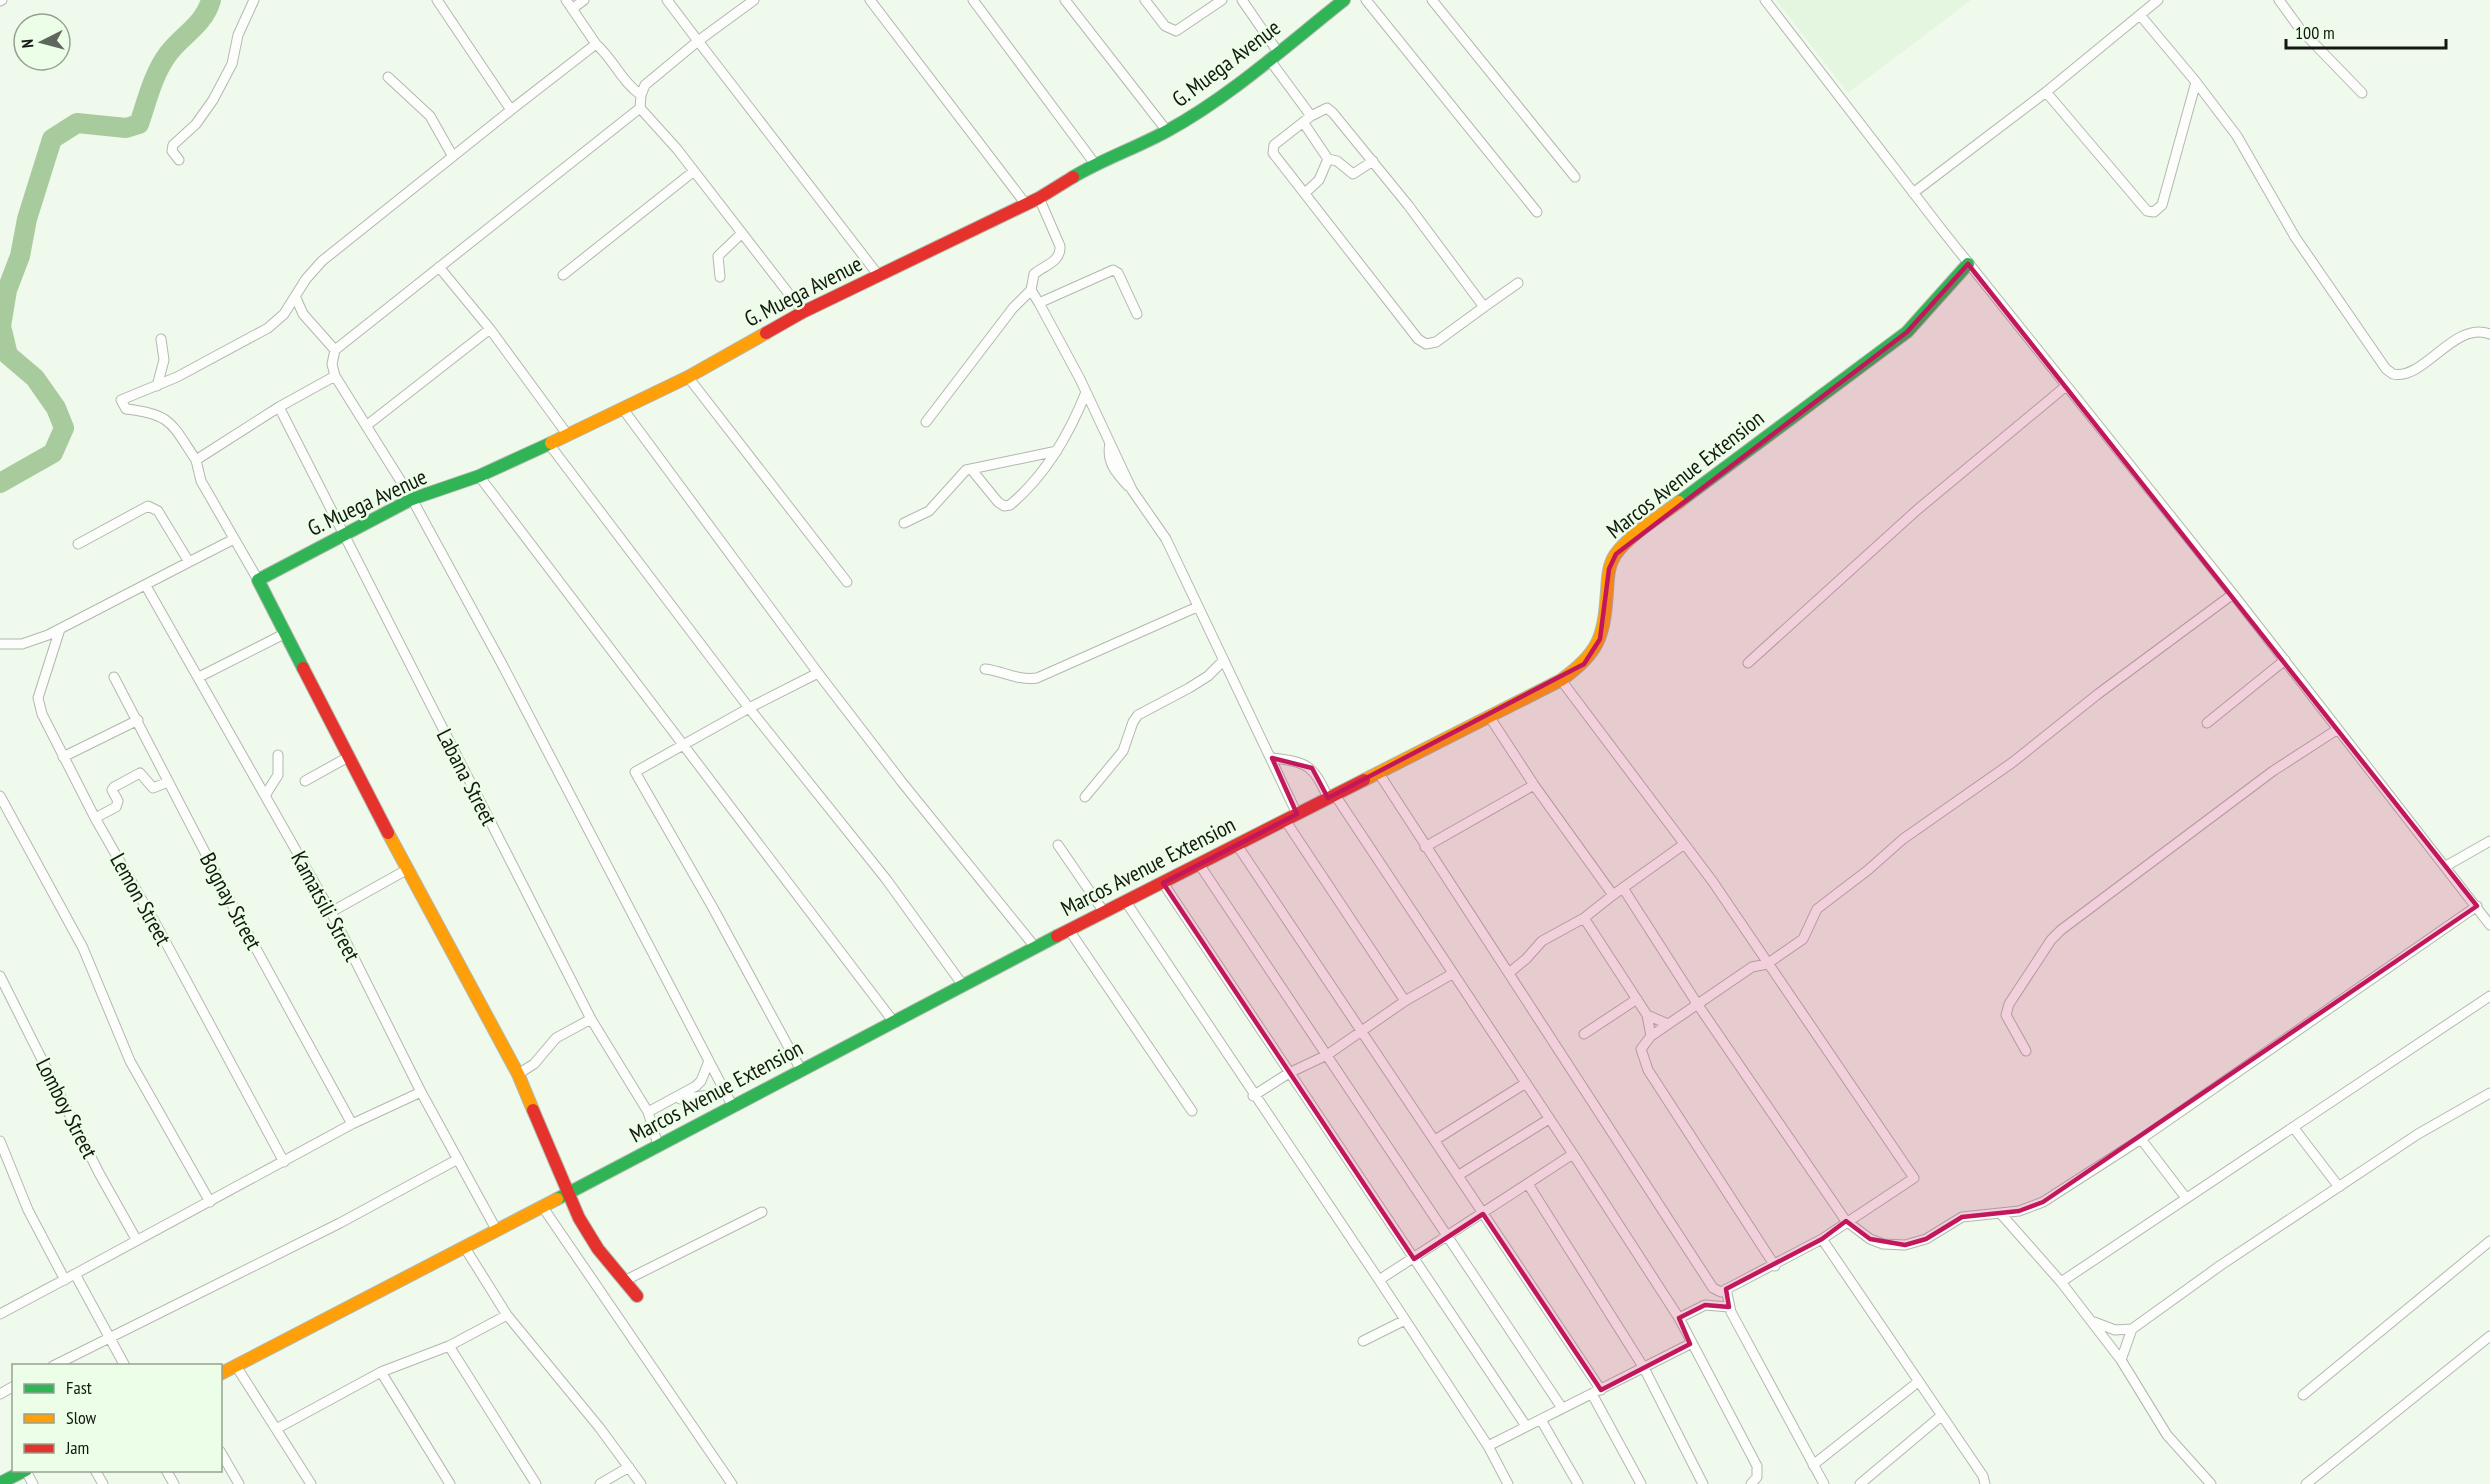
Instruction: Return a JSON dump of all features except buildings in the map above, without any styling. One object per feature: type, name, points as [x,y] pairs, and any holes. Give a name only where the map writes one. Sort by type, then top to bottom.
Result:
[{"type":"street","points":[[179,160],[172,151],[173,145],[196,124],[213,100],[232,64],[238,35],[254,0]]},
{"type":"street","points":[[437,0],[511,110]]},
{"type":"street","points":[[566,0],[596,44],[613,61],[626,84],[641,95]]},
{"type":"street","points":[[572,9],[584,0]]},
{"type":"street","points":[[667,0],[879,276]]},
{"type":"street","points":[[754,0],[652,78],[641,95],[640,108],[694,171],[803,312]]},
{"type":"street","points":[[870,0],[1025,202]]},
{"type":"street","points":[[973,0],[1095,164]]},
{"type":"street","points":[[1065,0],[1167,131]]},
{"type":"street","points":[[1145,0],[1165,26],[1176,32],[1222,0]]},
{"type":"street","points":[[1242,0],[1311,116]]},
{"type":"street","name":"G. Muega Avenue","points":[[258,580],[412,499],[479,476],[688,377],[803,312],[1025,202],[1039,198],[1095,164],[1167,131],[1217,99],[1344,0]]},
{"type":"street","points":[[1366,0],[1537,212]]},
{"type":"street","points":[[1432,0],[1575,177]]},
{"type":"street","points":[[1765,0],[1968,264],[2233,594],[2490,925]]},
{"type":"street","points":[[1913,193],[2046,92],[2158,0]]},
{"type":"street","points":[[2279,0],[2300,29],[2362,93]]},
{"type":"street","points":[[2140,15],[2237,136],[2312,263],[2393,374],[2399,376],[2410,371],[2469,334],[2484,332],[2490,334]]},
{"type":"street","points":[[596,44],[452,155],[322,261],[306,279],[296,298],[278,320],[252,338],[157,386],[124,397],[122,405],[126,409],[161,416],[171,423],[196,460],[201,481],[258,580],[441,935],[518,1074],[556,1158],[567,1193],[598,1249],[637,1296]]},
{"type":"street","points":[[388,77],[430,116],[452,155]]},
{"type":"street","points":[[2046,92],[2147,211],[2154,212],[2162,205],[2196,82]]},
{"type":"street","points":[[640,108],[335,350],[332,364],[335,376],[412,499],[503,666],[733,1107]]},
{"type":"street","points":[[1484,307],[1373,161],[1330,110],[1324,110],[1311,116],[1273,149],[1305,194],[1418,339],[1426,344],[1436,342],[1518,283]]},
{"type":"street","points":[[1303,122],[1328,159],[1337,161],[1353,174],[1373,161]]},
{"type":"street","points":[[1305,194],[1319,180],[1328,159]]},
{"type":"street","points":[[563,275],[694,171]]},
{"type":"street","points":[[926,422],[1013,308],[1031,290],[1034,274],[1059,257],[1060,246],[1039,198]]},
{"type":"street","points":[[720,277],[718,256],[741,234]]},
{"type":"street","name":"Marcos Avenue Extension","points":[[222,1373],[465,1248],[962,984],[1560,680],[1584,664],[1600,639],[1606,611],[1608,569],[1616,554],[1641,531],[1748,449],[1907,332],[1968,264]]},
{"type":"street","points":[[439,267],[490,329],[567,434]]},
{"type":"street","points":[[1039,303],[1113,270],[1118,273],[1137,314]]},
{"type":"street","points":[[1031,290],[1086,392],[1132,490],[1166,539],[1197,608],[1298,814]]},
{"type":"street","points":[[296,298],[303,314],[335,350]]},
{"type":"street","points":[[366,426],[490,329]]},
{"type":"street","points":[[157,386],[164,360],[161,339]]},
{"type":"street","points":[[196,460],[279,407],[335,376]]},
{"type":"street","points":[[688,377],[848,582]]},
{"type":"street","points":[[1748,663],[1917,510],[2066,386]]},
{"type":"street","points":[[971,469],[998,502],[1004,506],[1010,505],[1027,489],[1057,452],[1068,435],[1086,392]]},
{"type":"street","name":"Labana Street","points":[[279,407],[591,1019],[648,1112],[658,1145]]},
{"type":"street","points":[[623,409],[818,673],[1035,947]]},
{"type":"street","points":[[549,444],[749,708],[886,879],[962,984]]},
{"type":"street","points":[[904,523],[929,511],[961,473],[1057,452]]},
{"type":"street","points":[[479,476],[893,1021]]},
{"type":"street","points":[[78,544],[142,508],[152,506],[162,516],[189,562]]},
{"type":"street","points":[[0,644],[22,644],[60,629],[234,539]]},
{"type":"street","name":"Kamatsili Street","points":[[146,586],[331,912],[421,1092],[497,1231]]},
{"type":"street","points":[[1775,1266],[1643,1062],[1641,1049],[1651,1036],[1668,1024],[1752,967],[1767,964],[1803,939],[1817,909],[1868,870],[1903,839],[2013,762],[2098,694],[2233,594]]},
{"type":"street","points":[[985,669],[1003,671],[1018,679],[1037,678],[1197,608]]},
{"type":"street","name":"Lemon Street","points":[[60,629],[38,698],[42,714],[95,818],[158,928],[284,1162]]},
{"type":"street","points":[[199,677],[286,633]]},
{"type":"street","points":[[2207,723],[2285,660]]},
{"type":"street","points":[[1084,797],[1123,751],[1133,722],[1138,715],[1208,676],[1223,661]]},
{"type":"street","points":[[801,1070],[713,908],[635,772],[749,708],[818,673]]},
{"type":"street","name":"Bognay Street","points":[[114,676],[168,782],[352,1124]]},
{"type":"street","points":[[1378,772],[1425,847],[1605,1118],[1713,1288],[1718,1292],[1775,1266],[1822,1239],[1914,1178],[1713,882],[1560,680]]},
{"type":"street","points":[[1490,716],[1534,785],[1613,895]]},
{"type":"street","points":[[63,757],[138,720]]},
{"type":"street","points":[[2026,1051],[2006,1015],[2008,1004],[2051,940],[2273,771],[2338,729]]},
{"type":"street","points":[[266,794],[278,775],[278,755]]},
{"type":"street","points":[[306,781],[350,756]]},
{"type":"street","points":[[1272,758],[1302,762],[1312,768],[1573,1154],[1679,1318],[1690,1344],[1757,1466],[1757,1477],[1751,1484]]},
{"type":"street","points":[[95,818],[116,807],[118,801],[112,790],[114,787],[140,773],[153,788],[168,782]]},
{"type":"street","points":[[1425,847],[1534,785]]},
{"type":"street","points":[[0,796],[83,948],[130,1061],[210,1202]]},
{"type":"street","points":[[1285,820],[1406,1001]]},
{"type":"street","points":[[2446,866],[2490,841]]},
{"type":"street","points":[[1058,845],[1104,912]]},
{"type":"street","points":[[1237,845],[1459,1175],[1596,1392],[1641,1484]]},
{"type":"street","points":[[1509,973],[1526,959],[1542,940],[1584,918],[1683,845]]},
{"type":"street","points":[[1199,864],[1562,1408]]},
{"type":"street","points":[[331,912],[408,869]]},
{"type":"street","points":[[1163,883],[1526,1426]]},
{"type":"street","points":[[1623,888],[1698,1005],[1846,1221],[1870,1239],[1883,1244],[1905,1245],[1926,1239],[1962,1217],[2019,1211],[2043,1202],[2141,1139],[2477,906]]},
{"type":"street","points":[[1126,902],[1488,1446],[1508,1484]]},
{"type":"street","points":[[1584,918],[1647,1015],[1651,1036]]},
{"type":"street","points":[[1069,930],[1192,1112]]},
{"type":"street","points":[[1752,967],[1758,951]]},
{"type":"street","points":[[1253,1096],[1289,1073],[1326,1055],[1406,1001],[1452,974]]},
{"type":"street","name":"Lomboy Street","points":[[0,976],[99,1173],[136,1239]]},
{"type":"street","points":[[2061,1282],[2490,996]]},
{"type":"street","points":[[1584,1034],[1637,999]]},
{"type":"street","points":[[1647,1015],[1668,1024]]},
{"type":"street","points":[[518,1074],[534,1064],[556,1038],[591,1019]]},
{"type":"street","points":[[648,1112],[676,1099],[701,1081],[708,1061]]},
{"type":"street","points":[[1435,1140],[1526,1083]]},
{"type":"street","points":[[0,1314],[352,1124],[421,1092]]},
{"type":"street","points":[[676,1099],[725,1093]]},
{"type":"street","points":[[2121,1360],[2132,1329],[2221,1265],[2418,1134],[2490,1093]]},
{"type":"street","points":[[1459,1175],[1549,1119]]},
{"type":"street","points":[[2293,1127],[2339,1187]]},
{"type":"street","points":[[2141,1139],[2186,1198]]},
{"type":"street","points":[[0,1141],[28,1210],[65,1280]]},
{"type":"street","points":[[1379,1280],[1573,1154]]},
{"type":"street","points":[[55,1364],[340,1223],[458,1159]]},
{"type":"street","points":[[1528,1184],[1644,1368],[1704,1484]]},
{"type":"street","points":[[542,1206],[732,1484]]},
{"type":"street","points":[[624,1281],[762,1212]]},
{"type":"street","points":[[2001,1214],[2061,1282],[2121,1360],[2166,1435],[2211,1484]]},
{"type":"street","points":[[1822,1239],[1983,1476],[1985,1484]]},
{"type":"street","points":[[2303,1395],[2490,1240]]},
{"type":"street","points":[[465,1248],[507,1315],[641,1484]]},
{"type":"street","points":[[75,1274],[124,1364]]},
{"type":"street","points":[[1726,1289],[1729,1307],[1824,1484]]},
{"type":"street","points":[[1679,1318],[1705,1305],[1729,1307]]},
{"type":"street","points":[[276,1429],[381,1372],[449,1346],[507,1315]]},
{"type":"street","points":[[1363,1341],[1405,1320]]},
{"type":"street","points":[[2090,1320],[2108,1329],[2132,1329]]},
{"type":"street","points":[[2306,1484],[2490,1336]]},
{"type":"street","points":[[1488,1446],[1690,1344]]},
{"type":"street","points":[[449,1346],[536,1484]]},
{"type":"street","points":[[236,1366],[311,1484]]},
{"type":"street","points":[[381,1372],[450,1484]]},
{"type":"street","points":[[1813,1465],[1918,1382]]},
{"type":"street","points":[[1860,1484],[1941,1416]]},
{"type":"street","points":[[1541,1420],[1578,1484]]},
{"type":"street","points":[[222,1454],[239,1484]]},
{"type":"street","points":[[600,1484],[629,1467]]},
{"type":"street","points":[[0,1483],[24,1472]]},
{"type":"highlighted area","points":[[1968,264],[2477,906],[2043,1202],[2019,1211],[1962,1217],[1926,1239],[1905,1245],[1870,1239],[1846,1221],[1822,1239],[1726,1289],[1729,1307],[1705,1305],[1679,1318],[1690,1344],[1601,1390],[1483,1214],[1414,1259],[1163,883],[1297,814],[1272,758],[1312,768],[1328,798],[1584,664],[1600,639],[1609,569],[1616,554],[1907,332]]},
{"type":"shaded area","points":[[1776,0],[1971,0],[1848,93]]},
{"type":"waterway","points":[[0,483],[53,453],[64,428],[56,408],[35,378],[8,355],[1,326],[7,290],[20,256],[27,219],[52,139],[77,123],[126,128],[139,124],[158,70],[168,54],[203,16],[211,0]]},
{"type":"traffic: fast","points":[[1073,177],[1155,137],[1214,102],[1344,0]]},
{"type":"traffic: fast","points":[[1679,502],[1907,332],[1968,264]]},
{"type":"traffic: fast","points":[[303,668],[258,580],[412,499],[479,476],[551,443]]},
{"type":"traffic: fast","points":[[557,1199],[1057,936]]},
{"type":"traffic: fast","points":[[0,1483],[22,1472]]},
{"type":"traffic: slow","points":[[551,443],[688,377],[766,333]]},
{"type":"traffic: slow","points":[[1364,780],[1561,680],[1574,670],[1591,652],[1601,632],[1609,572],[1615,555],[1636,534],[1679,502]]},
{"type":"traffic: slow","points":[[388,833],[518,1074],[533,1110]]},
{"type":"traffic: slow","points":[[222,1373],[557,1199]]},
{"type":"traffic: jam","points":[[766,333],[803,312],[1039,198],[1073,177]]},
{"type":"traffic: jam","points":[[303,668],[388,833]]},
{"type":"traffic: jam","points":[[1057,936],[1364,780]]},
{"type":"traffic: jam","points":[[533,1110],[579,1218],[598,1249],[637,1296]]}]
